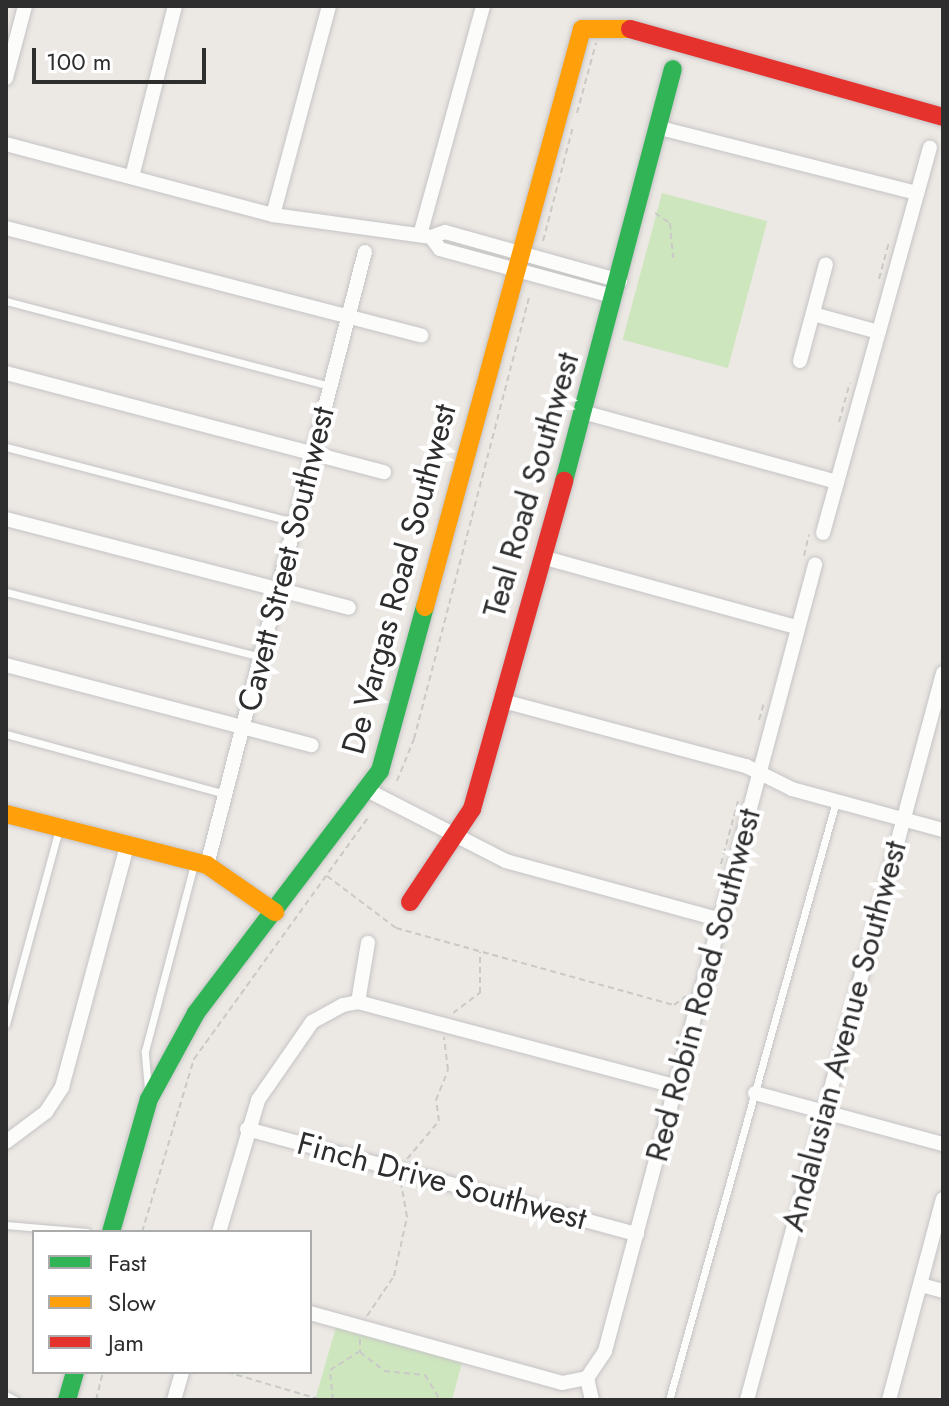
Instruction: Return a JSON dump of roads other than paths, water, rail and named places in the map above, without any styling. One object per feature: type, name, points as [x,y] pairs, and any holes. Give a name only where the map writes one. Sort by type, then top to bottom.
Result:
[{"type":"street","points":[[6,78],[25,6]]},
{"type":"street","points":[[132,177],[175,6]]},
{"type":"street","points":[[273,215],[329,6]]},
{"type":"street","points":[[426,236],[483,6]]},
{"type":"street","name":"De Vargas Road Southwest","points":[[112,1230],[149,1099],[196,1013],[380,771],[573,48],[593,32],[618,26],[943,117]]},
{"type":"street","name":"Teal Road Southwest","points":[[410,902],[472,809],[618,289],[673,69]]},
{"type":"street","points":[[660,128],[917,193]]},
{"type":"street","points":[[6,144],[273,215],[426,236],[445,232],[517,262],[618,289]]},
{"type":"street","points":[[817,532],[837,482],[930,148]]},
{"type":"street","points":[[6,228],[421,335]]},
{"type":"street","name":"Cavett Street Southwest","points":[[201,864],[225,794],[243,727],[365,252]]},
{"type":"street","points":[[800,361],[826,264]]},
{"type":"street","points":[[813,314],[879,332]]},
{"type":"street","points":[[6,373],[384,472]]},
{"type":"street","points":[[583,412],[837,482]]},
{"type":"street","points":[[6,519],[349,608]]},
{"type":"street","points":[[542,557],[797,627]]},
{"type":"street","name":"Red Robin Road Southwest","points":[[587,1378],[605,1351],[637,1234],[797,627],[809,565]]},
{"type":"street","points":[[6,665],[312,745]]},
{"type":"street","name":"Andalusian Avenue Southwest","points":[[747,1400],[943,673]]},
{"type":"street","points":[[503,701],[759,771],[836,801],[943,830]]},
{"type":"street","points":[[367,790],[506,861],[718,919]]},
{"type":"street","points":[[6,814],[201,864],[275,912]]},
{"type":"street","points":[[6,1142],[46,1112],[62,1087],[127,846]]},
{"type":"street","points":[[358,1002],[368,943]]},
{"type":"street","points":[[220,1230],[247,1129],[273,1074],[312,1022],[358,1002],[677,1087]]},
{"type":"street","points":[[755,1093],[943,1144]]},
{"type":"street","name":"Finch Drive Southwest","points":[[247,1129],[637,1234]]},
{"type":"street","points":[[889,1400],[943,1199]]},
{"type":"street","points":[[921,1285],[943,1291]]},
{"type":"street","points":[[312,1314],[562,1383],[587,1378],[592,1400]]},
{"type":"street","points":[[67,1400],[74,1374]]},
{"type":"street","points":[[174,1400],[181,1374]]},
{"type":"lane","points":[[6,301],[330,386]]},
{"type":"lane","points":[[6,447],[295,522]]},
{"type":"lane","points":[[6,592],[261,657]]},
{"type":"lane","points":[[6,734],[225,794]]},
{"type":"lane","points":[[669,1400],[836,801]]},
{"type":"lane","points":[[6,1024],[59,828]]},
{"type":"lane","points":[[149,1099],[145,1051],[201,864]]},
{"type":"lane","points":[[6,1225],[64,1230]]},
{"type":"lane","points":[[6,1395],[16,1400]]}]
